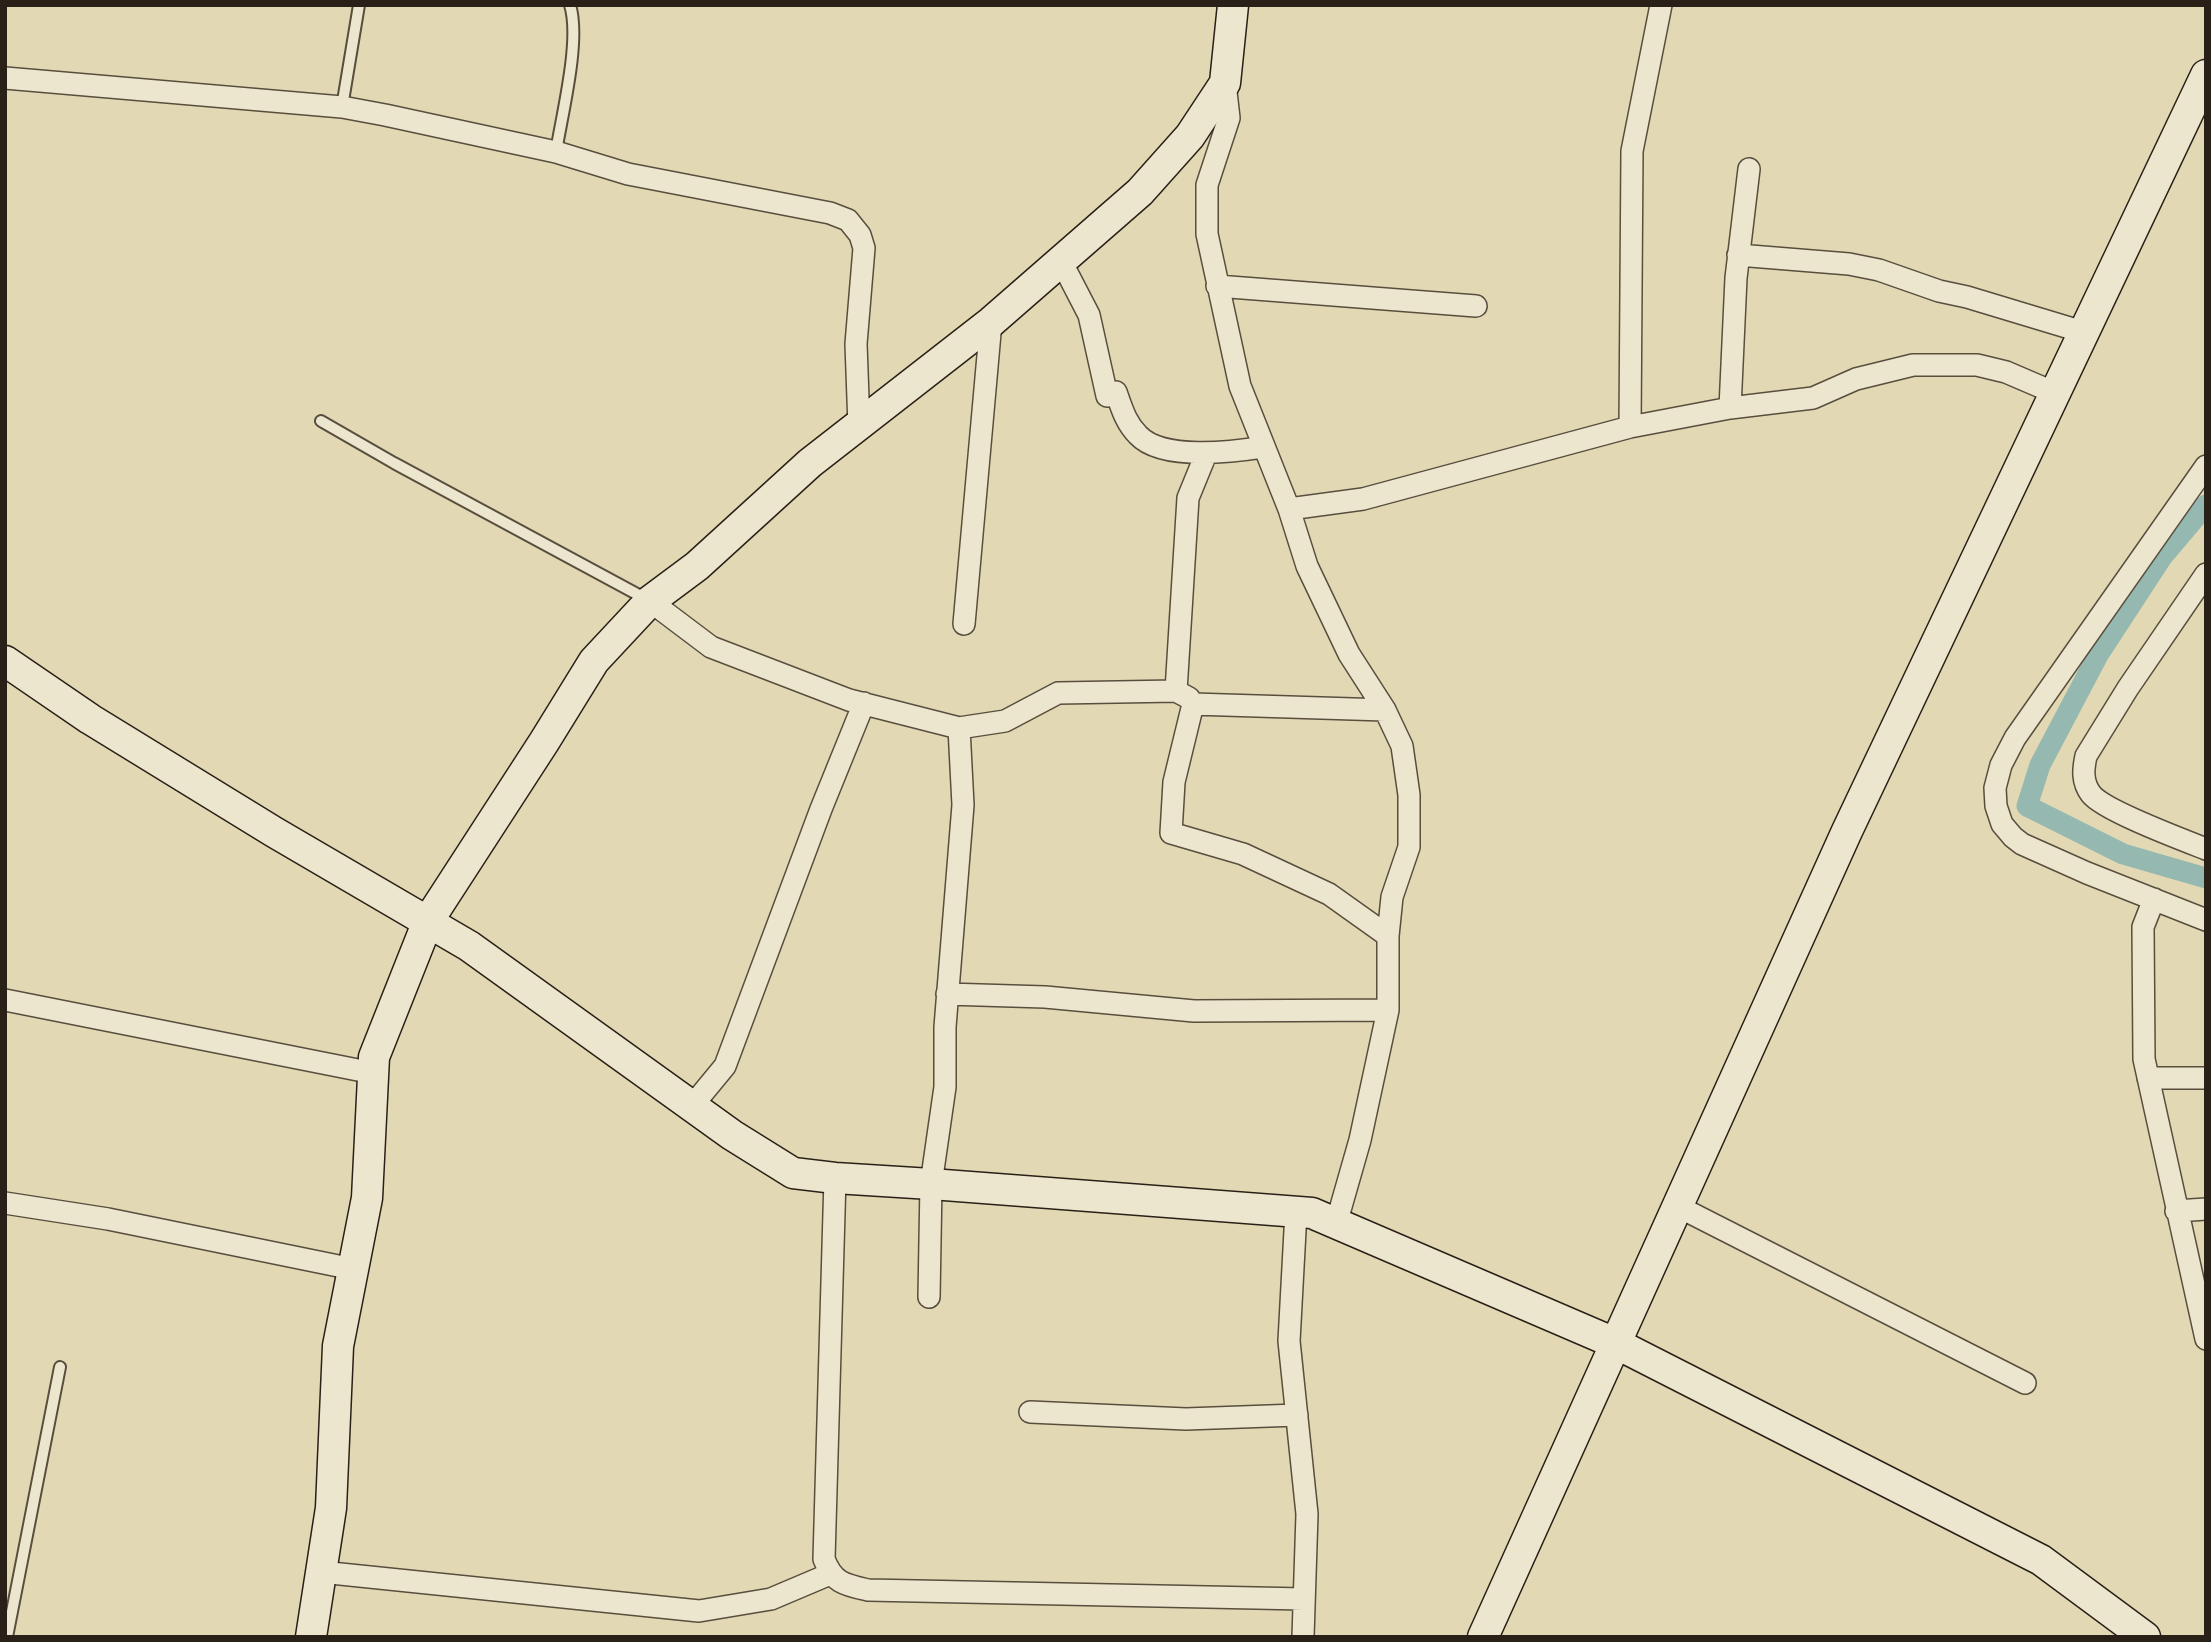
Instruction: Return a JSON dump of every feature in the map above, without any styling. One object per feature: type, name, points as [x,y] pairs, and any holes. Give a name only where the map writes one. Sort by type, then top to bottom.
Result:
[{"type":"street","points":[[1233,5],[1225,83],[1229,118],[1208,185],[1208,234],[1217,286],[1240,386],[1289,509],[1307,566],[1349,654],[1385,710],[1402,746],[1409,795],[1409,848],[1392,897],[1388,936],[1388,1010],[1360,1140],[1336,1224]]},
{"type":"street","points":[[1630,427],[1632,151],[1661,5]]},
{"type":"street","points":[[1483,1637],[1847,831],[2206,75]]},
{"type":"street","points":[[5,78],[342,107],[556,152],[628,174],[793,204],[848,220],[860,235],[864,248],[856,344],[859,426]]},
{"type":"street","points":[[311,1637],[331,1508],[338,1346],[367,1198],[374,1057],[428,921],[594,661],[650,601],[697,566],[810,464],[991,323],[1140,192],[1190,136],[1225,83]]},
{"type":"street","points":[[1730,408],[1738,255],[1749,169]]},
{"type":"street","points":[[1738,255],[1849,264],[1879,270],[1939,291],[2083,332]]},
{"type":"street","points":[[1061,261],[1089,315],[1112,394],[1126,421],[1140,438],[1171,449],[1206,454],[1264,447]]},
{"type":"street","points":[[1217,286],[1476,306]]},
{"type":"street","points":[[964,624],[991,323]]},
{"type":"street","points":[[1289,509],[1363,499],[1630,427],[1730,408],[1813,398],[1856,379],[1913,365],[1977,365],[2006,372],[2055,393]]},
{"type":"street","points":[[1206,454],[1188,498],[1184,698],[1171,833],[1243,855],[1329,894],[1388,936]]},
{"type":"street","points":[[2206,466],[2015,738],[2001,765],[1995,788],[1996,806],[2002,824],[2022,844],[2148,913],[2206,920]]},
{"type":"street","points":[[2206,574],[2127,688],[2085,756],[2084,766],[2084,781],[2092,796],[2108,807],[2206,849]]},
{"type":"street","points":[[650,601],[711,647],[849,700],[959,728],[1005,721],[1058,693],[1385,710]]},
{"type":"street","points":[[5,661],[102,726],[274,832],[469,946],[732,1135],[793,1173],[1312,1213],[1617,1344],[2040,1560],[2145,1637]]},
{"type":"street","points":[[692,1106],[725,1066],[821,809],[864,703]]},
{"type":"street","points":[[929,1297],[931,1184],[945,1087],[947,994],[963,805],[959,728]]},
{"type":"street","points":[[2148,913],[2144,1059],[2206,1339]]},
{"type":"street","points":[[947,994],[1045,997],[1194,1011],[1388,1010]]},
{"type":"street","points":[[5,1000],[373,1073]]},
{"type":"street","points":[[2148,1078],[2206,1078]]},
{"type":"street","points":[[835,1178],[824,1559],[830,1574],[845,1585],[868,1590],[1304,1599]]},
{"type":"street","points":[[5,1203],[108,1219],[353,1269]]},
{"type":"street","points":[[1679,1207],[2025,1383]]},
{"type":"street","points":[[2176,1211],[2206,1209]]},
{"type":"street","points":[[1296,1212],[1289,1341],[1307,1514],[1303,1637]]},
{"type":"street","points":[[1030,1412],[1186,1419],[1297,1415]]},
{"type":"street","points":[[321,1572],[699,1611],[771,1599],[830,1574]]},
{"type":"lane","points":[[342,107],[359,5]]},
{"type":"lane","points":[[556,152],[574,42],[574,16],[570,5]]},
{"type":"lane","points":[[321,421],[394,464],[650,601]]},
{"type":"lane","points":[[6,1637],[60,1367]]},
{"type":"waterway","points":[[2206,505],[2162,557],[2098,655],[2040,765],[2027,806],[2123,854],[2206,878]]}]
